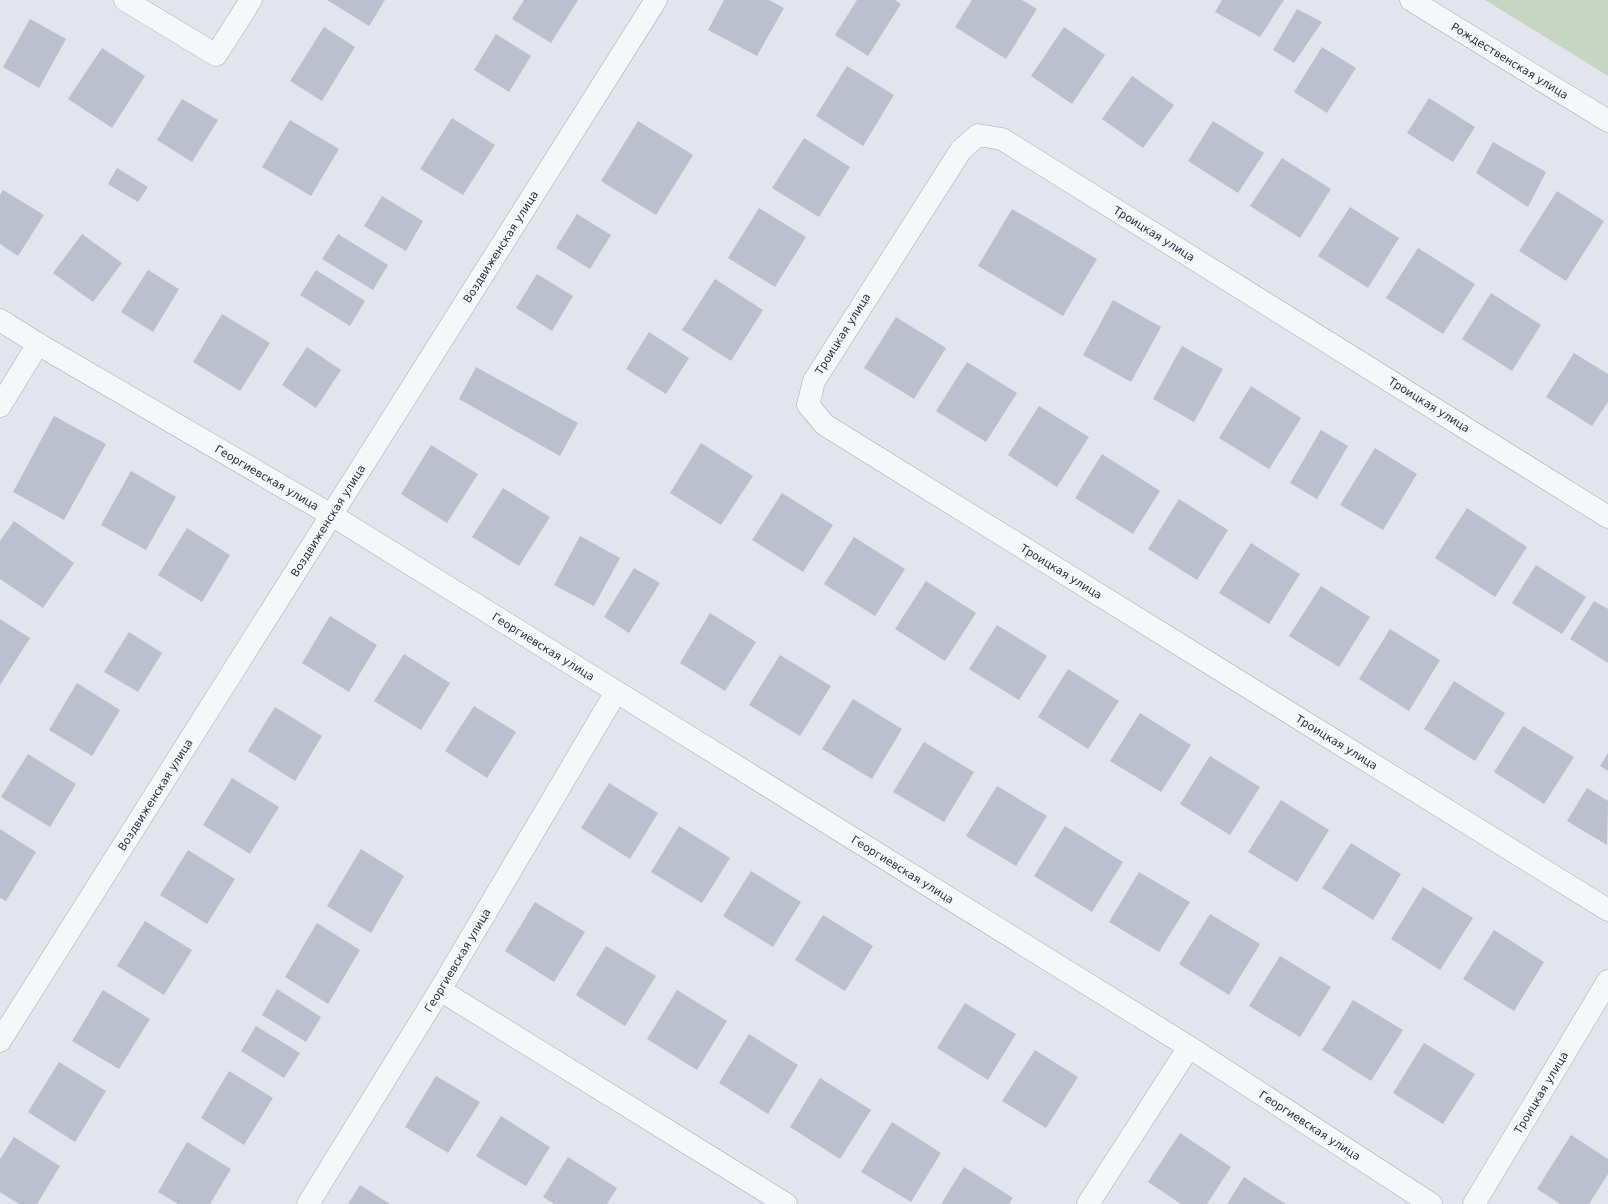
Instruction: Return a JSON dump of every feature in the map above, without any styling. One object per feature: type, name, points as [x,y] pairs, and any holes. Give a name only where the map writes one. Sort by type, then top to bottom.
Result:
[{"type":"street","points":[[125,0],[216,55],[250,0]]},
{"type":"street","name":"Воздвиженская улица","points":[[0,1041],[333,516],[656,0]]},
{"type":"street","name":"Рождественская улица","points":[[1411,0],[1608,122]]},
{"type":"street","name":"Троицкая улица","points":[[1608,517],[1002,139],[978,136],[961,150],[814,381],[808,405],[825,425],[1608,910]]},
{"type":"street","name":"Георгиевская улица","points":[[0,320],[38,344],[333,516],[1189,1047],[1431,1204]]},
{"type":"street","points":[[0,406],[38,344]]},
{"type":"street","name":"Георгиевская улица","points":[[308,1204],[440,990],[616,692]]},
{"type":"street","name":"Троицкая улица","points":[[1474,1204],[1608,981]]},
{"type":"street","points":[[440,990],[786,1204]]},
{"type":"street","points":[[1088,1204],[1189,1047]]},
{"type":"green space","points":[[1485,0],[1608,0],[1608,76]]},
{"type":"building","points":[[327,0],[385,0],[369,26]]},
{"type":"building","points":[[524,0],[578,0],[551,43],[512,19]]},
{"type":"building","points":[[724,0],[769,0],[784,8],[757,56],[708,30]]},
{"type":"building","points":[[857,0],[895,0],[901,4],[868,56],[835,35]]},
{"type":"building","points":[[972,0],[1022,0],[1037,9],[1006,59],[955,27]]},
{"type":"building","points":[[1222,0],[1284,0],[1260,37],[1215,12]]},
{"type":"building","points":[[1297,9],[1322,22],[1294,63],[1273,50]]},
{"type":"building","points":[[30,19],[66,39],[39,88],[3,67]]},
{"type":"building","points":[[324,27],[355,47],[322,101],[290,81]]},
{"type":"building","points":[[1064,27],[1105,55],[1072,104],[1031,76]]},
{"type":"building","points":[[496,34],[531,56],[509,92],[474,70]]},
{"type":"building","points":[[1322,47],[1356,68],[1327,113],[1294,92]]},
{"type":"building","points":[[102,48],[145,76],[112,128],[68,99]]},
{"type":"building","points":[[847,66],[894,95],[863,146],[816,116]]},
{"type":"building","points":[[1132,76],[1174,105],[1143,148],[1102,119]]},
{"type":"building","points":[[1429,98],[1475,127],[1453,162],[1407,133]]},
{"type":"building","points":[[182,99],[218,120],[192,162],[157,140]]},
{"type":"building","points":[[452,118],[495,145],[463,195],[420,169]]},
{"type":"building","points":[[290,120],[339,149],[311,196],[262,167]]},
{"type":"building","points":[[638,121],[693,155],[656,215],[601,181]]},
{"type":"building","points":[[1213,121],[1264,153],[1238,193],[1188,161]]},
{"type":"building","points":[[804,138],[850,167],[819,217],[772,188]]},
{"type":"building","points":[[1493,142],[1546,172],[1528,207],[1476,173]]},
{"type":"building","points":[[1282,158],[1331,189],[1300,238],[1250,206]]},
{"type":"building","points":[[117,168],[148,187],[138,202],[108,184]]},
{"type":"building","points":[[3,190],[44,215],[18,256],[0,244],[0,195]]},
{"type":"building","points":[[1557,191],[1604,221],[1566,281],[1519,251]]},
{"type":"building","points":[[382,196],[423,221],[406,251],[364,226]]},
{"type":"building","points":[[1350,207],[1399,238],[1368,288],[1318,256]]},
{"type":"building","points":[[759,208],[806,237],[775,287],[728,258]]},
{"type":"building","points":[[1012,209],[1097,259],[1063,316],[978,266]]},
{"type":"building","points":[[577,214],[611,235],[590,269],[556,248]]},
{"type":"building","points":[[82,234],[122,263],[93,302],[53,273]]},
{"type":"building","points":[[338,234],[388,265],[373,290],[322,259]]},
{"type":"building","points":[[1418,248],[1475,284],[1443,334],[1386,298]]},
{"type":"building","points":[[148,270],[179,289],[153,332],[121,312]]},
{"type":"building","points":[[316,270],[365,301],[350,326],[300,295]]},
{"type":"building","points":[[537,274],[573,296],[552,331],[516,308]]},
{"type":"building","points":[[715,279],[763,310],[731,361],[682,330]]},
{"type":"building","points":[[1491,293],[1541,325],[1512,371],[1462,339]]},
{"type":"building","points":[[1113,300],[1161,327],[1131,382],[1083,355]]},
{"type":"building","points":[[222,314],[270,343],[240,391],[193,362]]},
{"type":"building","points":[[896,317],[946,348],[914,399],[864,368]]},
{"type":"building","points":[[649,332],[689,358],[666,394],[626,369]]},
{"type":"building","points":[[1182,346],[1223,369],[1194,422],[1153,399]]},
{"type":"building","points":[[307,347],[341,370],[316,408],[282,385]]},
{"type":"building","points":[[1574,353],[1608,374],[1608,402],[1592,426],[1546,397]]},
{"type":"building","points":[[967,362],[1017,393],[986,442],[936,411]]},
{"type":"building","points":[[476,367],[578,423],[560,456],[459,399]]},
{"type":"building","points":[[1251,386],[1301,418],[1269,469],[1219,438]]},
{"type":"building","points":[[1039,406],[1089,437],[1057,487],[1008,455]]},
{"type":"building","points":[[54,416],[106,444],[64,520],[13,492]]},
{"type":"building","points":[[1321,430],[1348,446],[1317,499],[1290,483]]},
{"type":"building","points":[[701,443],[753,476],[721,525],[670,493]]},
{"type":"building","points":[[431,445],[478,474],[447,523],[401,494]]},
{"type":"building","points":[[1375,448],[1417,474],[1383,530],[1340,505]]},
{"type":"building","points":[[1102,454],[1160,491],[1133,534],[1075,498]]},
{"type":"building","points":[[131,471],[176,497],[146,550],[101,525]]},
{"type":"building","points":[[503,488],[550,517],[519,566],[472,537]]},
{"type":"building","points":[[782,493],[833,525],[803,572],[752,540]]},
{"type":"building","points":[[1179,499],[1228,530],[1197,580],[1148,549]]},
{"type":"building","points":[[1467,508],[1527,547],[1495,597],[1435,558]]},
{"type":"building","points":[[14,521],[74,563],[43,608],[0,579],[0,541]]},
{"type":"building","points":[[187,528],[230,555],[202,602],[158,575]]},
{"type":"building","points":[[580,536],[620,558],[594,606],[554,585]]},
{"type":"building","points":[[854,537],[905,569],[875,616],[824,584]]},
{"type":"building","points":[[1251,543],[1300,574],[1269,624],[1219,593]]},
{"type":"building","points":[[1536,565],[1586,597],[1562,634],[1512,603]]},
{"type":"building","points":[[634,568],[660,583],[629,633],[604,617]]},
{"type":"building","points":[[926,581],[976,613],[945,661],[895,629]]},
{"type":"building","points":[[1321,586],[1370,617],[1339,667],[1289,636]]},
{"type":"building","points":[[1594,601],[1608,609],[1608,663],[1570,639]]},
{"type":"building","points":[[710,613],[756,642],[725,691],[680,663]]},
{"type":"building","points":[[330,616],[377,645],[349,692],[302,663]]},
{"type":"building","points":[[0,619],[30,638],[0,685]]},
{"type":"building","points":[[997,625],[1047,656],[1019,700],[969,669]]},
{"type":"building","points":[[1390,629],[1440,660],[1409,711],[1359,679]]},
{"type":"building","points":[[129,632],[162,653],[138,692],[104,672]]},
{"type":"building","points":[[404,654],[450,683],[421,730],[374,701]]},
{"type":"building","points":[[780,655],[831,686],[800,736],[749,705]]},
{"type":"building","points":[[1068,669],[1119,701],[1088,749],[1038,717]]},
{"type":"building","points":[[1454,681],[1505,713],[1475,761],[1424,729]]},
{"type":"building","points":[[77,683],[120,710],[92,756],[49,730]]},
{"type":"building","points":[[853,699],[902,729],[872,779],[822,749]]},
{"type":"building","points":[[474,706],[516,732],[487,778],[445,751]]},
{"type":"building","points":[[275,707],[322,736],[295,781],[248,751]]},
{"type":"building","points":[[1140,713],[1191,745],[1161,792],[1110,761]]},
{"type":"building","points":[[1523,726],[1574,757],[1544,804],[1494,772]]},
{"type":"building","points":[[924,742],[974,772],[944,822],[893,792]]},
{"type":"building","points":[[1608,753],[1608,771],[1600,766]]},
{"type":"building","points":[[28,754],[76,784],[50,827],[1,797]]},
{"type":"building","points":[[1210,756],[1260,787],[1230,835],[1180,804]]},
{"type":"building","points":[[232,778],[279,807],[250,854],[203,825]]},
{"type":"building","points":[[609,783],[658,813],[630,859],[581,828]]},
{"type":"building","points":[[997,786],[1047,816],[1016,866],[966,836]]},
{"type":"building","points":[[1587,788],[1608,801],[1607,845],[1567,821]]},
{"type":"building","points":[[1281,800],[1329,830],[1297,882],[1248,852]]},
{"type":"building","points":[[679,826],[730,858],[702,903],[651,872]]},
{"type":"building","points":[[1065,826],[1123,862],[1092,912],[1034,876]]},
{"type":"building","points":[[0,829],[36,852],[6,901],[0,898]]},
{"type":"building","points":[[1351,843],[1401,874],[1373,920],[1322,888]]},
{"type":"building","points":[[361,849],[404,876],[371,933],[327,906]]},
{"type":"building","points":[[188,850],[235,879],[207,924],[160,895]]},
{"type":"building","points":[[751,871],[801,902],[773,947],[723,916]]},
{"type":"building","points":[[1139,872],[1190,902],[1159,952],[1109,922]]},
{"type":"building","points":[[1423,887],[1473,918],[1440,970],[1391,939]]},
{"type":"building","points":[[535,902],[585,932],[554,982],[505,951]]},
{"type":"building","points":[[1210,914],[1260,944],[1229,995],[1179,964]]},
{"type":"building","points":[[823,915],[873,946],[845,991],[795,960]]},
{"type":"building","points":[[145,921],[192,950],[164,995],[117,966]]},
{"type":"building","points":[[317,923],[360,950],[328,1004],[285,977]]},
{"type":"building","points":[[1494,930],[1544,962],[1514,1011],[1463,979]]},
{"type":"building","points":[[606,946],[656,976],[625,1026],[576,995]]},
{"type":"building","points":[[1280,956],[1331,987],[1300,1037],[1249,1006]]},
{"type":"building","points":[[277,989],[321,1017],[306,1042],[262,1015]]},
{"type":"building","points":[[103,990],[150,1019],[119,1069],[72,1041]]},
{"type":"building","points":[[677,990],[727,1021],[697,1070],[647,1039]]},
{"type":"building","points":[[1353,1000],[1403,1030],[1371,1081],[1322,1050]]},
{"type":"building","points":[[965,1003],[1016,1034],[988,1080],[937,1048]]},
{"type":"building","points":[[256,1026],[300,1053],[284,1078],[241,1051]]},
{"type":"building","points":[[749,1034],[798,1065],[768,1114],[719,1083]]},
{"type":"building","points":[[1424,1043],[1475,1074],[1443,1124],[1393,1093]]},
{"type":"building","points":[[1035,1050],[1078,1077],[1046,1128],[1002,1101]]},
{"type":"building","points":[[59,1062],[106,1091],[75,1142],[28,1112]]},
{"type":"building","points":[[229,1071],[273,1098],[244,1145],[201,1118]]},
{"type":"building","points":[[436,1076],[480,1102],[448,1153],[405,1127]]},
{"type":"building","points":[[820,1078],[871,1110],[840,1159],[790,1127]]},
{"type":"building","points":[[501,1116],[550,1147],[526,1186],[476,1156]]},
{"type":"building","points":[[892,1122],[941,1153],[911,1202],[861,1172]]},
{"type":"building","points":[[1180,1133],[1231,1167],[1207,1204],[1181,1204],[1148,1182]]},
{"type":"building","points":[[1571,1135],[1608,1159],[1608,1174],[1589,1204],[1560,1204],[1537,1189]]},
{"type":"building","points":[[14,1137],[60,1166],[37,1204],[19,1204],[0,1192],[0,1159]]},
{"type":"building","points":[[187,1142],[231,1169],[210,1204],[178,1204],[158,1192]]},
{"type":"building","points":[[568,1157],[617,1188],[607,1204],[554,1204],[543,1197]]},
{"type":"building","points":[[964,1167],[1013,1198],[1009,1204],[941,1204]]},
{"type":"building","points":[[1244,1177],[1265,1191],[1286,1204],[1227,1204]]},
{"type":"building","points":[[360,1185],[385,1201],[390,1204],[348,1204]]}]
